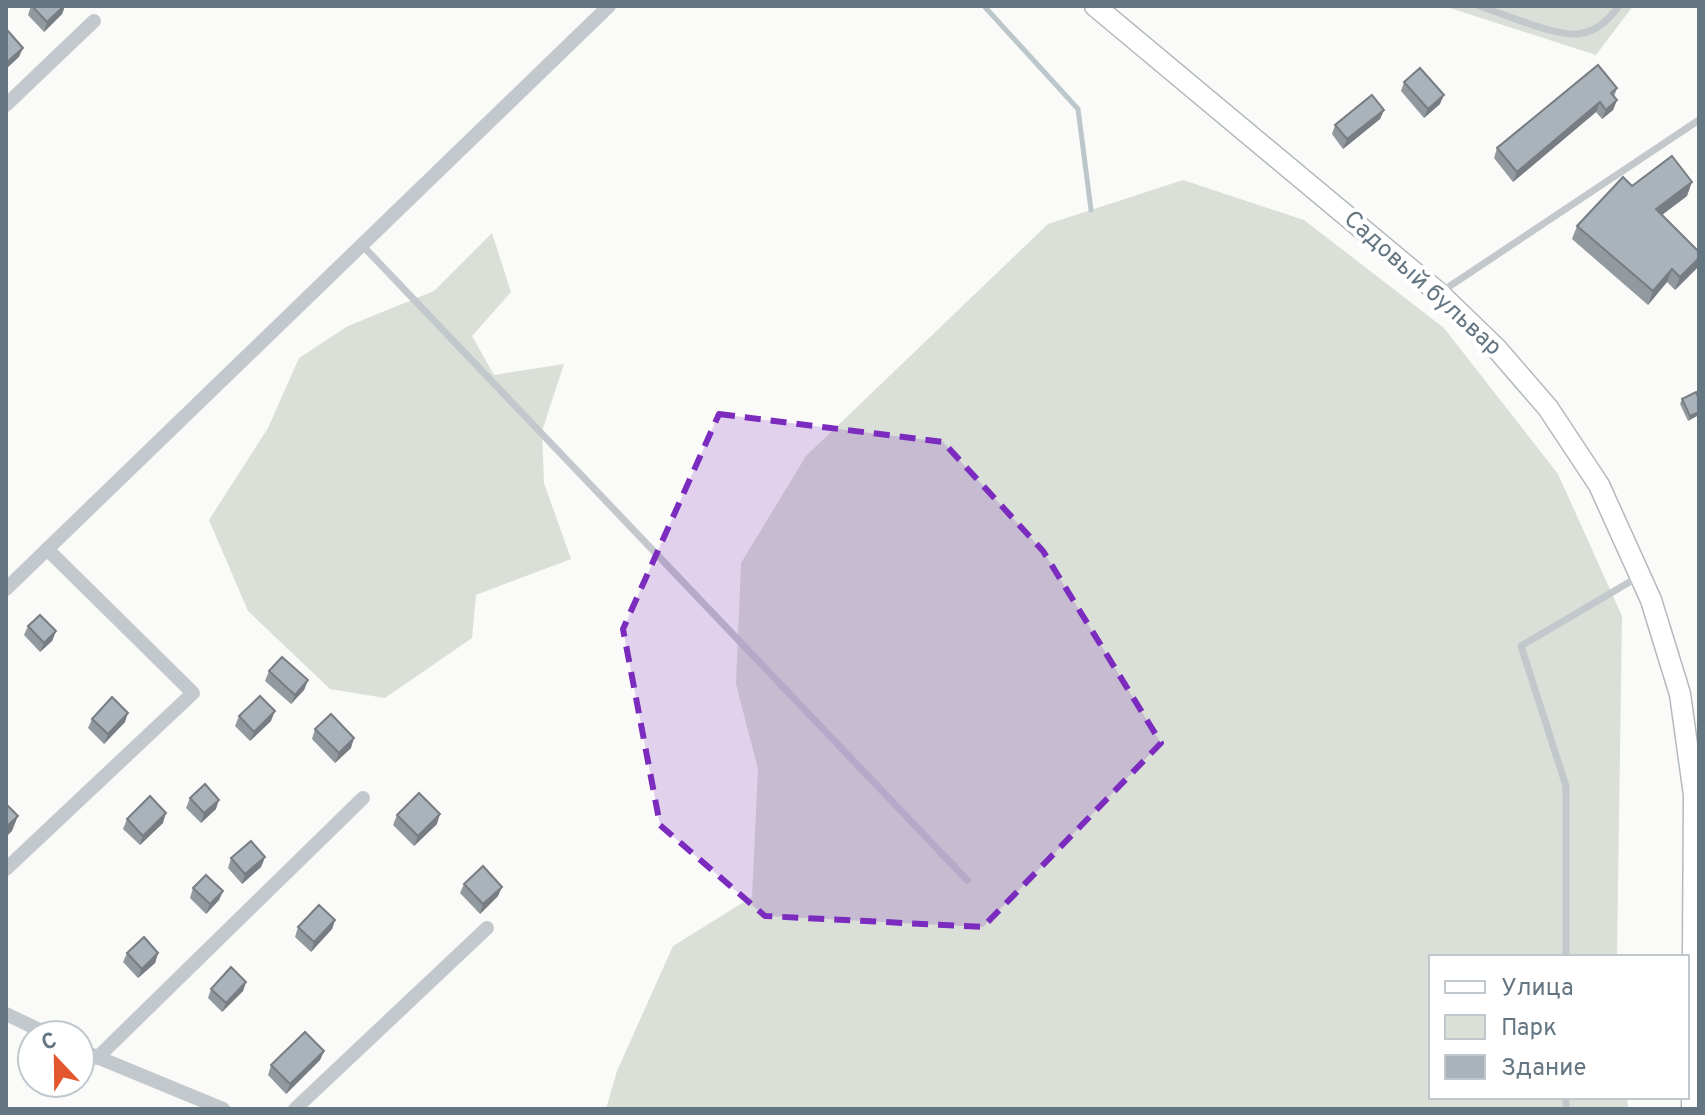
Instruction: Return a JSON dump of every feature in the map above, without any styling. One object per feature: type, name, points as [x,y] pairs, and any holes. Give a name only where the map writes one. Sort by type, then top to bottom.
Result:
[{"type":"street","points":[[6,589],[609,6]]},
{"type":"street","name":"Садовый бульвар","points":[[1095,6],[1439,293],[1497,349],[1548,408],[1599,485],[1651,600],[1680,694],[1694,795],[1692,1109]]},
{"type":"street","points":[[6,105],[94,21]]},
{"type":"street","points":[[6,869],[193,693],[47,549]]},
{"type":"street","points":[[223,1109],[97,1058],[363,798]]},
{"type":"street","points":[[295,1109],[487,928]]},
{"type":"lane","points":[[1479,6],[1561,33],[1578,34],[1607,21],[1617,6]]},
{"type":"lane","points":[[1439,293],[1699,120]]},
{"type":"lane","points":[[362,245],[967,880]]},
{"type":"lane","points":[[1566,955],[1566,786],[1521,646],[1640,576]]},
{"type":"highlighted area","points":[[719,414],[943,442],[1043,551],[1161,743],[983,927],[765,916],[660,825],[623,629]]},
{"type":"green space","points":[[1444,6],[1633,6],[1596,55]]},
{"type":"green space","points":[[1183,180],[1304,220],[1444,328],[1558,474],[1622,616],[1617,955],[1429,955],[1429,1099],[1627,1099],[1628,1109],[606,1109],[617,1071],[673,946],[752,897],[758,769],[736,684],[741,563],[806,456],[1048,224]]},
{"type":"green space","points":[[492,233],[511,292],[472,336],[494,375],[564,364],[542,431],[544,483],[571,559],[476,595],[472,638],[385,698],[330,689],[248,611],[209,520],[268,428],[299,358],[348,326],[434,291]]},
{"type":"building","points":[[32,6],[64,6],[47,22]]},
{"type":"building","points":[[6,32],[23,48],[6,63]]},
{"type":"building","points":[[1598,65],[1617,88],[1611,93],[1617,100],[1606,110],[1600,102],[1517,172],[1497,148]]},
{"type":"building","points":[[1420,68],[1444,95],[1428,109],[1404,82]]},
{"type":"building","points":[[1372,95],[1384,110],[1347,139],[1335,125]]},
{"type":"building","points":[[1672,156],[1692,182],[1656,209],[1699,252],[1699,258],[1680,277],[1672,269],[1653,291],[1577,226],[1623,177],[1632,186]]},
{"type":"building","points":[[1696,392],[1699,412],[1690,416],[1682,399]]},
{"type":"building","points":[[40,615],[56,631],[44,643],[28,626]]},
{"type":"building","points":[[282,657],[308,680],[295,695],[269,671]]},
{"type":"building","points":[[260,696],[275,711],[254,732],[239,716]]},
{"type":"building","points":[[112,697],[128,713],[108,734],[92,719]]},
{"type":"building","points":[[331,714],[354,738],[339,753],[315,729]]},
{"type":"building","points":[[205,784],[219,800],[204,813],[190,798]]},
{"type":"building","points":[[419,793],[440,814],[418,836],[397,815]]},
{"type":"building","points":[[150,796],[166,813],[143,836],[127,819]]},
{"type":"building","points":[[6,804],[18,816],[6,827]]},
{"type":"building","points":[[251,841],[265,857],[245,874],[231,858]]},
{"type":"building","points":[[483,866],[502,887],[483,904],[464,884]]},
{"type":"building","points":[[206,875],[223,891],[210,904],[193,888]]},
{"type":"building","points":[[319,905],[335,920],[314,942],[298,927]]},
{"type":"building","points":[[144,937],[158,953],[142,969],[127,953]]},
{"type":"building","points":[[231,967],[246,982],[226,1003],[211,989]]},
{"type":"building","points":[[305,1032],[324,1051],[290,1084],[271,1065]]},
{"type":"waterway","points":[[984,6],[1078,109],[1091,210]]}]
